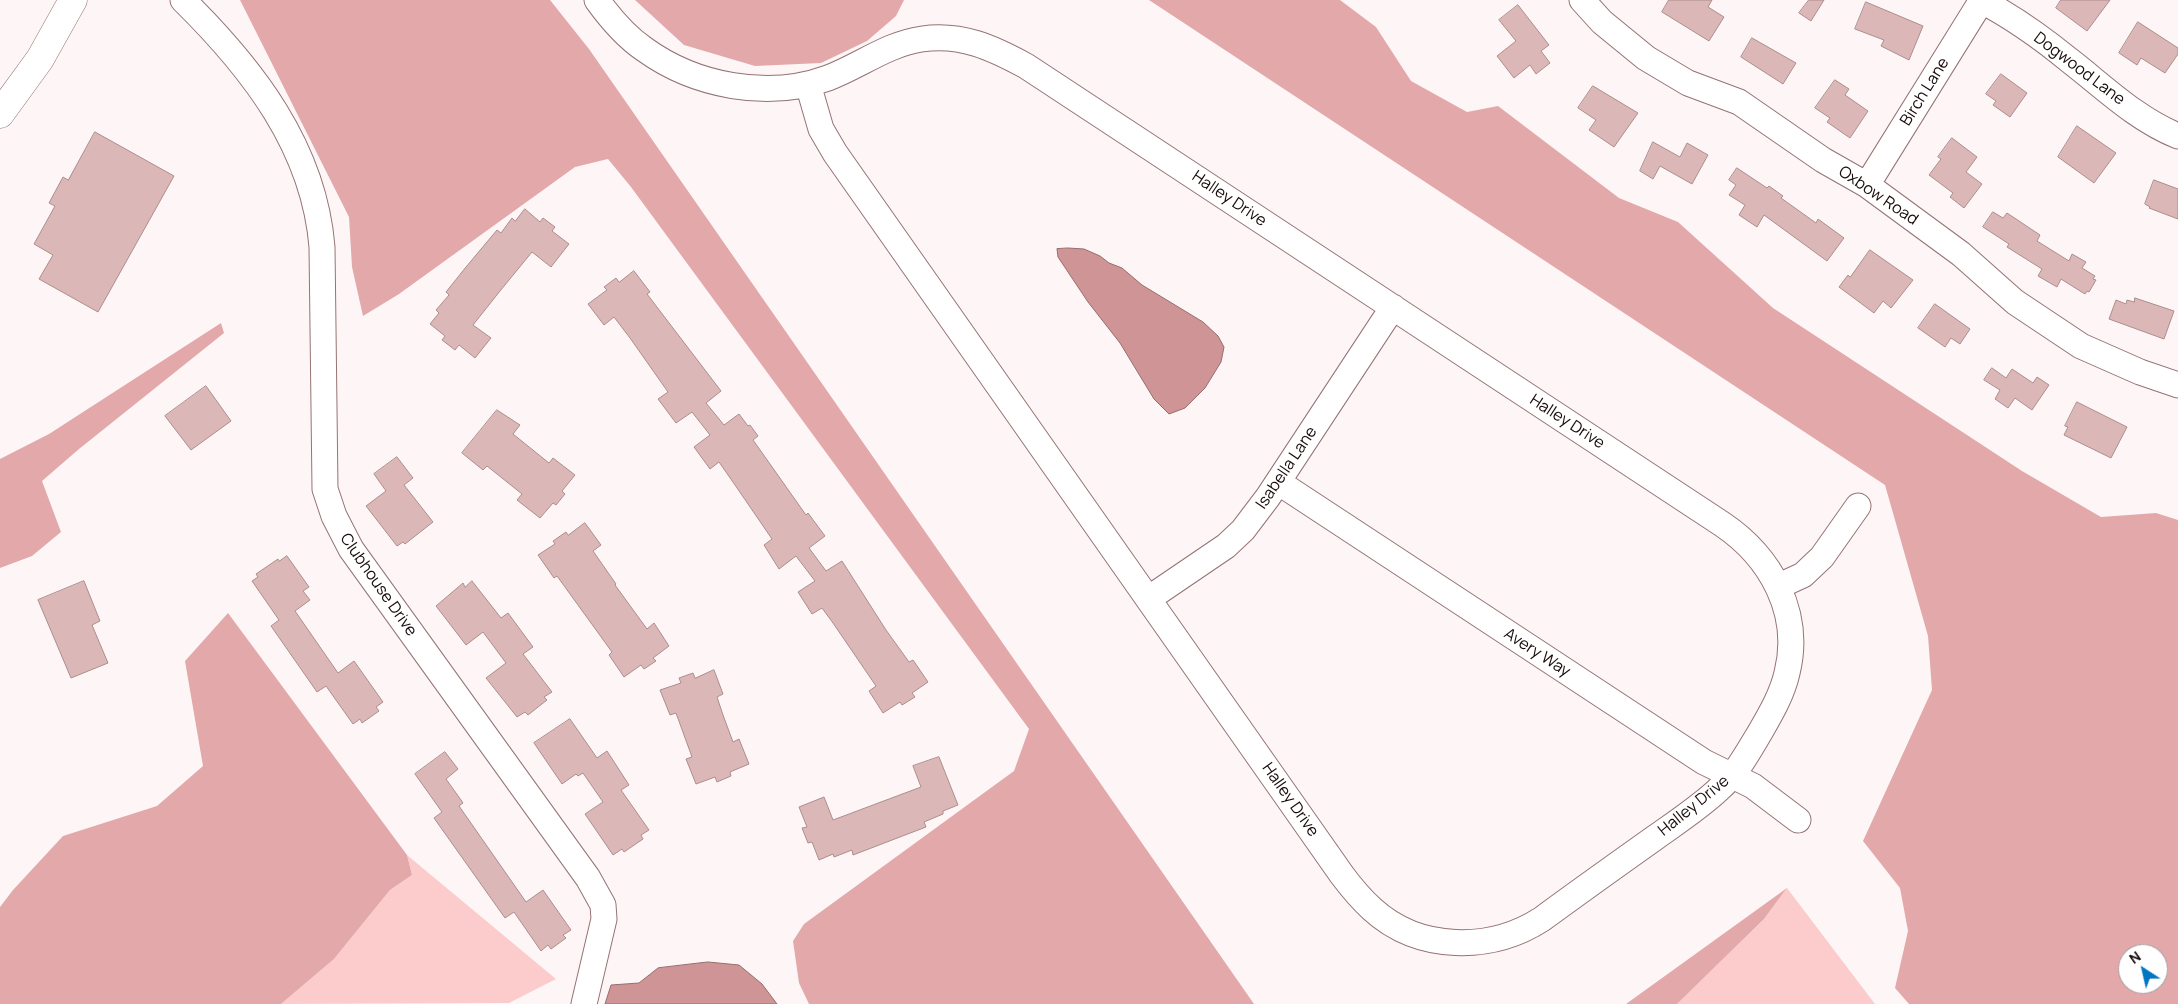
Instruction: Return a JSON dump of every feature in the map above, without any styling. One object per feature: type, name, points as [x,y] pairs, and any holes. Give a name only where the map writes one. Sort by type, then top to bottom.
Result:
[{"type":"highway","points":[[0,107],[56,0]]},
{"type":"highway","points":[[0,114],[40,59],[73,0]]},
{"type":"street","name":"Clubhouse Drive","points":[[182,0],[235,55],[270,102],[294,144],[312,189],[322,248],[325,489],[334,516],[351,549],[588,878],[603,905],[604,919],[584,1004]]},
{"type":"street","name":"Halley Drive","points":[[596,0],[618,26],[644,49],[684,72],[718,82],[758,88],[777,88],[808,84],[847,70],[883,50],[922,39],[952,38],[985,45],[1026,66],[1737,534],[1761,559],[1779,586],[1788,620],[1790,639],[1788,673],[1772,712],[1732,775],[1701,804],[1530,927],[1498,939],[1464,944],[1429,939],[1414,934],[1373,910],[1352,888],[834,153],[821,129],[808,84]]},
{"type":"street","name":"Oxbow Road","points":[[1582,0],[1602,22],[1646,58],[1688,83],[1739,102],[1823,160],[1867,185],[1961,254],[2016,302],[2081,346],[2140,372],[2178,385]]},
{"type":"street","name":"Birch Lane","points":[[1867,185],[1982,0]]},
{"type":"street","name":"Dogwood Lane","points":[[1982,0],[2068,59],[2133,110],[2163,130],[2178,136]]},
{"type":"street","name":"Isabella Lane","points":[[1148,599],[1226,546],[1252,519],[1393,307]]},
{"type":"street","name":"Avery Way","points":[[1278,482],[1704,762],[1753,786],[1798,820]]},
{"type":"street","points":[[1779,586],[1803,575],[1822,557],[1858,506]]},
{"type":"shaded area","points":[[240,0],[550,0],[589,49],[1254,1004],[809,1004],[799,983],[793,941],[804,924],[1014,771],[1029,729],[631,187],[608,159],[575,167],[399,294],[363,316],[352,267],[349,217]]},
{"type":"shaded area","points":[[635,0],[904,0],[896,16],[867,41],[821,63],[755,66],[684,45]]},
{"type":"shaded area","points":[[1149,0],[1340,0],[1376,27],[1411,81],[1467,112],[1498,106],[1619,198],[1678,222],[1773,308],[2022,471],[2101,517],[2156,513],[2178,520],[2178,1004],[1909,1004],[1895,988],[1908,931],[1900,888],[1863,841],[1932,690],[1928,636],[1885,485]]},
{"type":"shaded area","points":[[1057,249],[1084,249],[1122,268],[1142,285],[1203,322],[1218,336],[1224,347],[1221,362],[1205,388],[1185,408],[1169,414],[1154,399],[1120,343],[1088,302],[1058,257]]},
{"type":"shaded area","points":[[221,323],[224,333],[42,481],[61,532],[32,556],[0,568],[0,459],[49,434]]},
{"type":"shaded area","points":[[228,613],[407,855],[412,875],[390,890],[334,959],[281,1004],[0,1004],[0,907],[13,890],[63,836],[157,806],[203,766],[185,661]]},
{"type":"shaded area","points":[[407,855],[556,979],[509,1003],[281,1004],[334,959],[390,890],[412,875]]},
{"type":"shaded area","points":[[1787,888],[1875,1004],[1677,1004],[1764,919]]},
{"type":"shaded area","points":[[1787,888],[1764,919],[1677,1004],[1626,1004]]},
{"type":"shaded area","points":[[708,962],[739,965],[762,984],[777,1004],[605,1004],[611,985],[639,983],[658,968]]},
{"type":"building","points":[[1669,0],[1712,0],[1708,7],[1724,17],[1709,41],[1662,12]]},
{"type":"building","points":[[1809,0],[1824,0],[1811,21],[1799,13]]},
{"type":"building","points":[[2061,0],[2110,0],[2087,31],[2056,8]]},
{"type":"building","points":[[1866,2],[1923,26],[1909,60],[1881,46],[1884,40],[1855,29]]},
{"type":"building","points":[[1518,5],[1549,45],[1541,51],[1550,63],[1536,74],[1530,65],[1514,78],[1497,56],[1516,41],[1499,20]]},
{"type":"building","points":[[2138,22],[2178,48],[2178,54],[2165,73],[2141,58],[2137,65],[2119,53]]},
{"type":"building","points":[[1752,38],[1796,63],[1783,84],[1741,57]]},
{"type":"building","points":[[2001,74],[2027,93],[2010,117],[1993,105],[1996,101],[1986,94]]},
{"type":"building","points":[[1835,80],[1849,89],[1845,95],[1868,111],[1850,138],[1827,122],[1830,118],[1815,108]]},
{"type":"building","points":[[1593,86],[1638,113],[1614,147],[1589,130],[1596,120],[1578,108]]},
{"type":"building","points":[[2077,126],[2116,153],[2094,183],[2058,157]]},
{"type":"building","points":[[95,132],[174,176],[98,312],[39,279],[53,255],[34,244],[55,206],[49,203],[63,177],[68,180]]},
{"type":"building","points":[[1952,138],[1977,157],[1966,172],[1982,184],[1964,208],[1950,197],[1953,193],[1929,175],[1941,159],[1938,157]]},
{"type":"building","points":[[1653,142],[1680,157],[1687,143],[1708,155],[1692,184],[1660,166],[1653,179],[1640,171]]},
{"type":"building","points":[[1737,168],[1767,188],[1769,186],[1783,196],[1781,198],[1816,223],[1818,219],[1844,238],[1827,261],[1764,215],[1757,227],[1739,215],[1745,205],[1729,195],[1736,185],[1729,180]]},
{"type":"building","points":[[2154,180],[2178,189],[2178,219],[2149,208],[2145,204]]},
{"type":"building","points":[[525,209],[540,222],[543,218],[555,227],[552,231],[569,244],[551,267],[532,252],[473,325],[491,338],[475,358],[459,345],[455,350],[442,340],[445,336],[430,324],[439,313],[436,310],[449,295],[446,292],[497,230],[501,233],[512,218],[515,221]]},
{"type":"building","points":[[1993,212],[2003,218],[2007,213],[2040,235],[2037,241],[2069,261],[2072,254],[2086,262],[2082,268],[2095,276],[2093,279],[2096,280],[2089,292],[2087,291],[2085,294],[2061,279],[2057,287],[2038,276],[2042,269],[2007,247],[2009,244],[1983,227]]},
{"type":"building","points":[[1870,250],[1913,280],[1891,308],[1883,301],[1874,313],[1839,287],[1848,275],[1850,277]]},
{"type":"building","points":[[634,271],[650,292],[647,294],[721,391],[706,403],[724,425],[739,414],[748,426],[750,425],[758,436],[753,440],[806,515],[808,513],[825,536],[809,548],[826,571],[842,561],[886,630],[909,662],[913,660],[928,682],[912,693],[915,697],[902,705],[900,702],[883,713],[869,691],[876,686],[833,623],[822,608],[812,614],[798,592],[815,581],[796,556],[779,569],[764,545],[772,539],[719,462],[710,469],[694,447],[710,435],[692,412],[676,423],[658,399],[668,392],[630,338],[614,317],[604,325],[588,304],[607,290],[604,287],[616,278],[619,282]]},
{"type":"building","points":[[2135,298],[2174,311],[2164,339],[2109,319],[2116,300],[2126,304],[2127,300],[2134,302]]},
{"type":"building","points":[[1935,304],[1970,329],[1960,344],[1951,338],[1945,347],[1918,328]]},
{"type":"building","points":[[1992,368],[2006,378],[2012,369],[2033,383],[2037,377],[2049,385],[2032,410],[2015,398],[2008,408],[1995,399],[2000,390],[1984,380]]},
{"type":"building","points":[[206,386],[231,421],[191,450],[165,416]]},
{"type":"building","points":[[2077,402],[2127,427],[2111,458],[2064,435],[2068,427],[2065,426]]},
{"type":"building","points":[[497,410],[520,425],[513,434],[549,463],[553,458],[575,475],[562,491],[565,494],[556,505],[553,503],[540,518],[517,500],[522,494],[487,466],[483,470],[462,453]]},
{"type":"building","points":[[397,457],[413,478],[404,485],[433,522],[405,544],[403,542],[397,546],[366,506],[386,491],[374,474]]},
{"type":"building","points":[[585,523],[601,545],[593,551],[615,585],[647,629],[654,623],[669,646],[653,658],[656,661],[644,669],[641,665],[624,677],[609,655],[612,652],[557,576],[554,578],[538,555],[555,544],[553,541],[566,532],[568,535]]},
{"type":"building","points":[[287,556],[309,587],[303,591],[310,600],[295,611],[338,673],[354,661],[383,702],[376,707],[379,711],[362,723],[360,719],[353,724],[326,686],[317,692],[271,626],[279,620],[252,581],[258,577],[256,574],[278,559],[279,561]]},
{"type":"building","points":[[84,581],[100,621],[92,625],[108,663],[71,678],[38,600]]},
{"type":"building","points":[[472,581],[501,618],[508,613],[533,647],[523,654],[552,692],[544,697],[547,700],[528,715],[525,712],[517,717],[486,678],[506,663],[483,632],[466,645],[436,606],[463,583],[465,587]]},
{"type":"building","points":[[714,670],[723,694],[717,697],[733,742],[739,739],[749,764],[730,772],[731,776],[717,782],[715,777],[696,784],[686,759],[692,757],[676,713],[670,715],[660,690],[681,683],[679,678],[693,673],[695,678]]},
{"type":"building","points":[[570,719],[597,758],[607,751],[629,785],[621,790],[649,830],[641,835],[643,839],[624,852],[622,849],[613,855],[585,814],[603,802],[583,773],[578,776],[576,774],[562,784],[534,743]]},
{"type":"building","points":[[445,752],[458,769],[446,779],[463,803],[459,806],[526,902],[543,890],[571,930],[563,935],[566,938],[551,949],[548,945],[541,951],[514,912],[505,918],[434,818],[442,812],[415,774]]},
{"type":"building","points":[[939,757],[958,805],[924,822],[926,827],[853,855],[852,850],[834,857],[833,854],[819,860],[812,842],[808,843],[802,828],[807,827],[799,807],[824,797],[833,820],[921,787],[913,766]]}]
